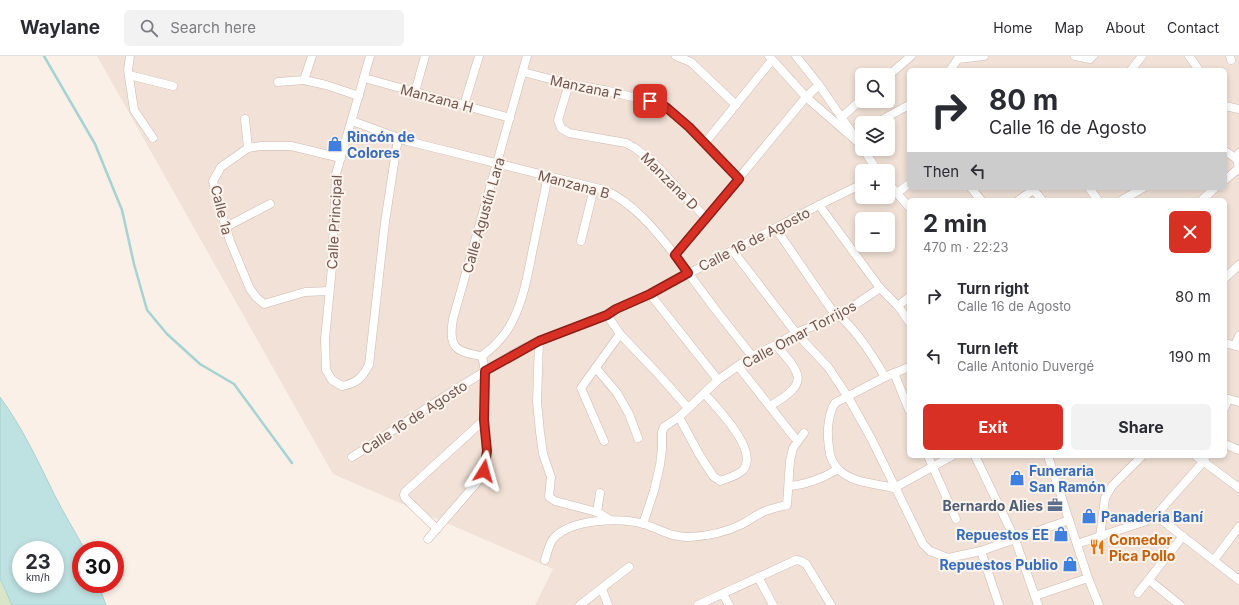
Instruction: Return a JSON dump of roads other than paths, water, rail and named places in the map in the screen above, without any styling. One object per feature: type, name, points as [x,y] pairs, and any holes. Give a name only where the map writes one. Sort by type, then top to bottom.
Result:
[{"type":"street","points":[[130,56],[129,75],[134,110],[154,138]]},
{"type":"street","points":[[304,80],[312,56]]},
{"type":"street","name":"Calle Principal","points":[[370,56],[336,174],[330,291],[325,339],[326,370],[332,380],[342,386],[353,384],[363,376],[369,365],[385,222],[398,138]]},
{"type":"street","points":[[415,92],[425,56]]},
{"type":"street","points":[[464,106],[479,56]]},
{"type":"street","name":"Calle Agustín Lara","points":[[482,356],[468,354],[459,350],[453,345],[450,333],[527,56]]},
{"type":"street","points":[[676,56],[691,62],[736,105]]},
{"type":"street","points":[[796,56],[819,85],[854,135]]},
{"type":"street","points":[[895,70],[911,56]]},
{"type":"street","points":[[952,68],[959,58],[984,56]]},
{"type":"street","points":[[1075,56],[1092,57]]},
{"type":"street","points":[[1133,68],[1142,56]]},
{"type":"street","points":[[1189,56],[1198,68]]},
{"type":"street","points":[[705,143],[771,58],[806,97],[855,142]]},
{"type":"street","name":"Manzana F","points":[[523,72],[569,84],[604,90],[661,104],[673,113],[705,143],[739,179]]},
{"type":"street","points":[[129,75],[173,86]]},
{"type":"street","name":"Manzana H","points":[[364,78],[510,118]]},
{"type":"street","points":[[278,82],[304,80],[326,85],[359,96]]},
{"type":"street","name":"Manzana D","points":[[569,84],[558,120],[561,128],[569,133],[626,143],[635,148],[652,161],[706,218]]},
{"type":"street","points":[[675,255],[806,97],[819,85]]},
{"type":"street","points":[[842,117],[855,105]]},
{"type":"street","points":[[1227,106],[1239,108]]},
{"type":"street","points":[[891,116],[907,108]]},
{"type":"street","points":[[245,119],[248,148]]},
{"type":"street","name":"Manzana B","points":[[352,121],[398,138],[594,188],[617,196],[629,205],[661,238],[752,356]]},
{"type":"street","name":"Calle 1a","points":[[330,291],[306,292],[264,304],[257,298],[250,289],[226,227],[213,181],[221,167],[248,148],[262,146],[291,146],[341,158]]},
{"type":"street","points":[[1227,152],[1238,156],[1239,168],[1227,178]]},
{"type":"street","points":[[428,539],[479,480],[484,471],[487,451],[484,420],[485,371],[482,356],[502,337],[512,323],[518,308],[529,269],[548,176]]},
{"type":"street","points":[[907,186],[897,193],[907,205]]},
{"type":"street","name":"Calle 16 de Agosto","points":[[352,457],[485,371],[539,341],[607,315],[616,309],[650,294],[855,187]]},
{"type":"street","points":[[581,241],[594,188]]},
{"type":"street","points":[[973,190],[979,198]]},
{"type":"street","points":[[1022,198],[1033,190]]},
{"type":"street","points":[[1126,198],[1140,190]]},
{"type":"street","points":[[1204,198],[1214,190]]},
{"type":"street","points":[[226,227],[270,204]]},
{"type":"street","points":[[819,205],[880,288],[898,306],[907,319]]},
{"type":"street","points":[[776,229],[830,309],[840,315],[872,354],[885,377]]},
{"type":"street","points":[[733,251],[796,333],[828,367],[848,397],[872,440],[894,488],[923,544],[930,551],[948,558],[981,552],[1069,520]]},
{"type":"street","points":[[1227,276],[1239,265]]},
{"type":"street","name":"Calle Omar Torrijos","points":[[644,524],[660,465],[662,432],[664,427],[679,417],[718,380],[752,356],[776,345],[796,333],[840,315],[880,288]]},
{"type":"street","points":[[650,294],[718,380]]},
{"type":"street","points":[[898,306],[907,299]]},
{"type":"street","points":[[607,315],[620,334],[660,375],[688,408]]},
{"type":"street","points":[[604,441],[582,391],[582,386],[620,334]]},
{"type":"street","points":[[1227,344],[1237,346],[1239,336]]},
{"type":"street","points":[[539,341],[537,402],[543,454],[551,477],[549,497],[581,509],[597,512],[610,520]]},
{"type":"street","points":[[770,406],[789,393],[797,385],[798,377],[794,366],[776,345]]},
{"type":"street","points":[[738,366],[794,438]]},
{"type":"street","points":[[596,368],[617,393],[629,414],[638,438]]},
{"type":"street","points":[[907,368],[885,377],[835,403],[832,408],[828,434],[832,460],[838,469],[846,476],[894,488],[948,458]]},
{"type":"street","points":[[894,373],[907,405]]},
{"type":"street","points":[[679,417],[713,476],[720,481],[733,476],[744,469],[747,458],[743,445],[735,430],[704,393]]},
{"type":"street","points":[[1227,399],[1239,402]]},
{"type":"street","points":[[437,530],[405,498],[405,492],[484,420]]},
{"type":"street","points":[[545,560],[552,540],[562,531],[577,525],[610,520],[644,524],[660,531],[689,537],[722,531],[740,525],[762,512],[787,505],[790,461],[793,448],[804,433]]},
{"type":"street","points":[[1227,445],[1239,450]]},
{"type":"street","points":[[929,458],[956,519]]},
{"type":"street","points":[[976,458],[1015,539],[1038,605]]},
{"type":"street","points":[[1049,458],[1088,578],[1099,605]]},
{"type":"street","points":[[1100,537],[1105,498],[1112,486],[1140,458]]},
{"type":"street","points":[[1077,544],[1152,518],[1205,458],[1239,488]]},
{"type":"street","points":[[789,486],[797,486],[838,469]]},
{"type":"street","points":[[597,512],[600,494]]},
{"type":"street","points":[[1152,518],[1163,521],[1239,580]]},
{"type":"street","points":[[1214,560],[1239,527]]},
{"type":"street","points":[[1138,593],[1183,536]]},
{"type":"street","points":[[981,552],[999,605]]},
{"type":"street","points":[[698,605],[784,565],[796,560],[801,560],[806,564],[831,605]]},
{"type":"street","points":[[580,605],[629,567]]},
{"type":"street","points":[[758,577],[772,605]]},
{"type":"street","points":[[1035,596],[1088,578]]},
{"type":"street","points":[[1149,580],[1180,605]]},
{"type":"street","points":[[602,589],[608,605]]},
{"type":"street","points":[[723,594],[729,605]]},
{"type":"water","points":[[0,397],[23,432],[57,501],[80,541],[72,541],[72,593],[101,593],[106,605],[12,605],[0,578]]},
{"type":"waterway","points":[[44,56],[95,144],[122,210],[134,264],[147,310],[167,334],[200,364],[234,384],[292,463]]},
{"type":"place","name":"Rincón de Colores","points":[[335,144]]},
{"type":"place","name":"Funeraria San Ramón","points":[[1017,478]]},
{"type":"place","name":"Bernardo Alies","points":[[1055,505]]},
{"type":"place","name":"Panaderia Baní","points":[[1089,516]]},
{"type":"place","name":"Repuestos EE","points":[[1061,534]]},
{"type":"place","name":"Comedor Pica Pollo","points":[[1097,547]]},
{"type":"place","name":"Repuestos Publio","points":[[1070,564]]}]
